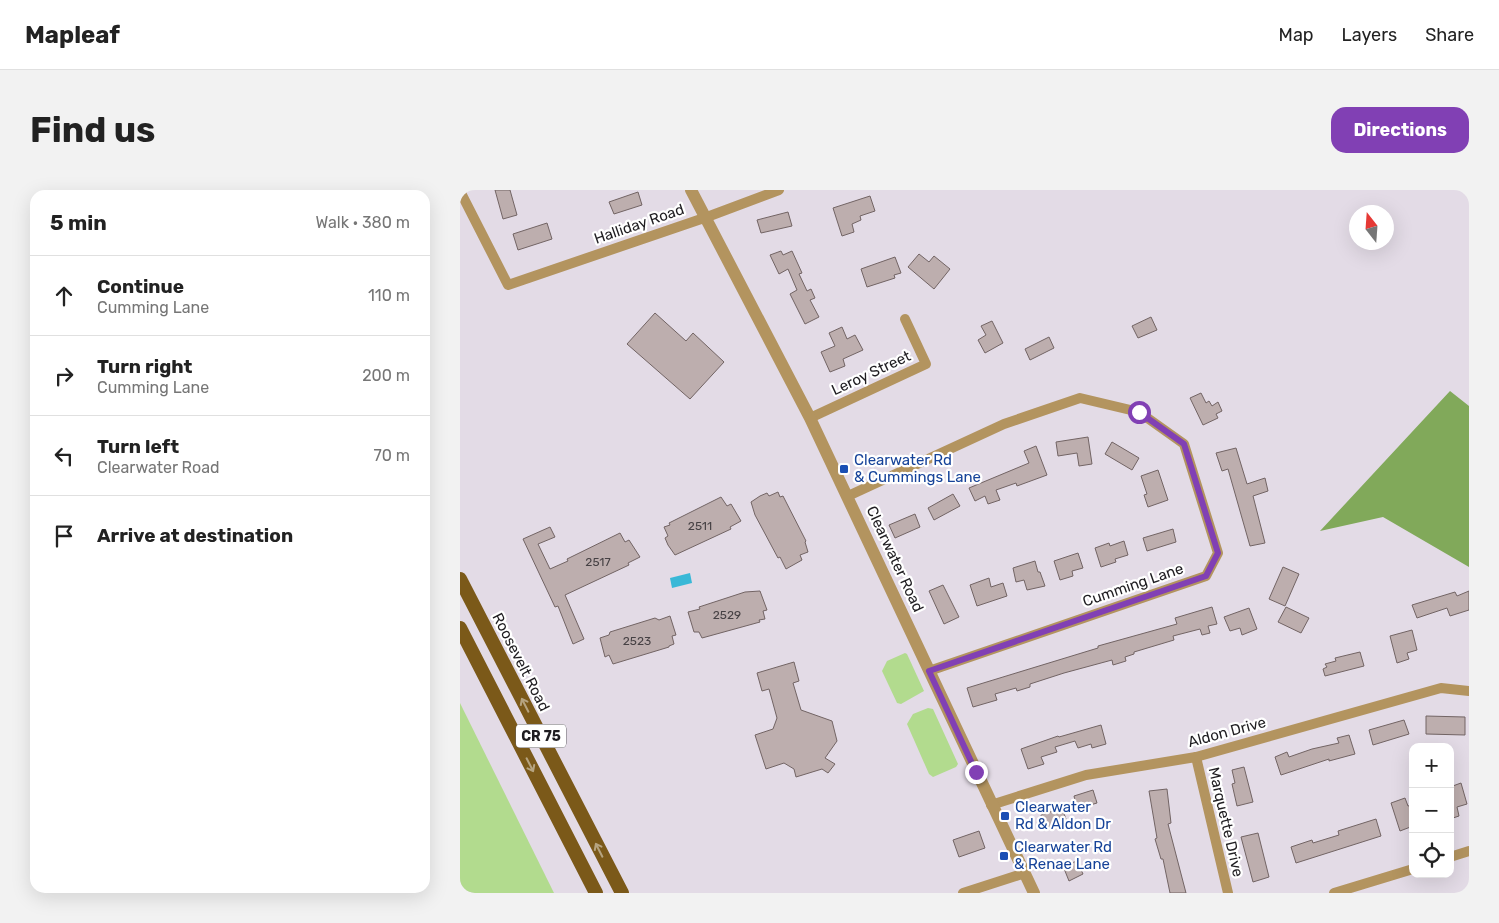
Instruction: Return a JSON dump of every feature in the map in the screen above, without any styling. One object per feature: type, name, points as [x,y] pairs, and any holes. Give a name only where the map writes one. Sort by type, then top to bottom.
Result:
[{"type":"main road","name":"Roosevelt Road","points":[[460,580],[622,893]]},
{"type":"main road","name":"CR 75","points":[[460,628],[596,893]]},
{"type":"street","name":"Clearwater Road","points":[[691,190],[810,418],[1034,893]]},
{"type":"street","name":"Halliday Road","points":[[460,191],[508,285],[779,190]]},
{"type":"street","name":"Leroy Street","points":[[810,418],[926,364],[905,319]]},
{"type":"street","name":"Cumming Lane","points":[[848,496],[1004,424],[1080,398],[1139,412],[1184,444],[1218,553],[1206,576],[929,671]]},
{"type":"street","name":"Aldon Drive","points":[[992,805],[1086,775],[1196,757],[1441,688],[1469,691]]},
{"type":"street","name":"Marquette Drive","points":[[1196,757],[1228,893]]},
{"type":"street","points":[[1454,856],[1469,851]]},
{"type":"street","points":[[1334,893],[1409,870]]},
{"type":"street","points":[[963,893],[1025,873]]},
{"type":"green space","points":[[1450,391],[1469,406],[1469,567],[1383,517],[1320,531]]},
{"type":"green space","points":[[905,653],[924,691],[901,704],[897,703],[882,671],[887,661]]},
{"type":"green space","points":[[460,703],[554,893],[460,893]]},
{"type":"green space","points":[[928,708],[933,709],[958,764],[956,767],[933,777],[929,774],[907,724],[913,714]]},
{"type":"water","points":[[690,573],[692,583],[672,588],[670,578]]},
{"type":"building","points":[[495,190],[510,190],[517,215],[503,219]]},
{"type":"building","points":[[638,192],[642,205],[614,214],[609,202]]},
{"type":"building","points":[[870,196],[875,211],[860,216],[861,220],[852,224],[854,232],[842,236],[833,208]]},
{"type":"building","points":[[788,212],[792,226],[761,233],[757,220]]},
{"type":"building","points":[[547,223],[552,239],[518,250],[513,234]]},
{"type":"building","points":[[781,251],[783,255],[792,251],[802,273],[799,274],[807,291],[811,289],[815,298],[810,300],[819,317],[805,324],[790,294],[797,290],[788,269],[779,274],[770,255]]},
{"type":"building","points":[[919,254],[929,262],[934,256],[950,269],[934,289],[908,267]]},
{"type":"building","points":[[895,257],[901,273],[894,275],[895,278],[867,287],[861,269]]},
{"type":"building","points":[[655,313],[686,341],[693,333],[724,362],[690,399],[627,344]]},
{"type":"building","points":[[1151,317],[1157,330],[1138,338],[1132,326]]},
{"type":"building","points":[[992,321],[1003,343],[985,353],[978,340],[986,335],[981,326]]},
{"type":"building","points":[[842,327],[847,339],[855,335],[863,350],[843,359],[845,366],[830,372],[821,352],[835,346],[829,333]]},
{"type":"building","points":[[1049,337],[1054,348],[1030,360],[1025,349]]},
{"type":"building","points":[[1201,393],[1206,403],[1209,401],[1212,406],[1218,402],[1222,411],[1216,414],[1218,418],[1203,425],[1190,398]]},
{"type":"building","points":[[1088,437],[1092,464],[1079,466],[1077,453],[1058,456],[1056,442]]},
{"type":"building","points":[[1112,442],[1139,458],[1132,470],[1105,454]]},
{"type":"building","points":[[1036,446],[1047,475],[1017,486],[1016,483],[996,490],[1000,500],[988,504],[985,496],[975,501],[969,488],[1029,463],[1024,451]]},
{"type":"building","points":[[1236,448],[1247,484],[1265,478],[1268,491],[1253,496],[1265,543],[1250,546],[1228,469],[1222,471],[1216,453]]},
{"type":"building","points":[[1158,470],[1168,500],[1148,507],[1144,495],[1147,494],[1141,476]]},
{"type":"building","points":[[778,492],[780,497],[783,496],[806,541],[808,552],[800,555],[802,560],[786,569],[755,515],[751,502],[767,493],[769,496]]},
{"type":"building","points":[[953,494],[960,506],[934,520],[928,508]]},
{"type":"building","points":[[721,497],[727,506],[731,504],[741,521],[730,527],[731,529],[675,555],[665,538],[668,536],[664,527]]},
{"type":"building","points":[[915,514],[920,527],[895,538],[889,525]]},
{"type":"building","points":[[550,527],[555,537],[538,544],[550,569],[620,533],[625,542],[629,540],[640,557],[628,563],[629,565],[565,595],[584,639],[573,644],[558,606],[555,607],[523,539]]},
{"type":"building","points":[[1173,529],[1176,542],[1147,551],[1143,538]]},
{"type":"building","points":[[1124,541],[1128,555],[1115,559],[1116,562],[1101,567],[1095,548],[1109,543],[1110,546]]},
{"type":"building","points":[[1078,553],[1083,568],[1072,571],[1073,576],[1060,580],[1054,561]]},
{"type":"building","points":[[1035,561],[1045,586],[1027,590],[1024,580],[1016,582],[1013,568]]},
{"type":"building","points":[[1283,567],[1299,574],[1285,606],[1269,599]]},
{"type":"building","points":[[989,578],[991,587],[1003,583],[1007,596],[977,606],[970,585]]},
{"type":"building","points":[[943,585],[959,617],[944,624],[929,591]]},
{"type":"building","points":[[760,591],[767,610],[763,611],[765,619],[702,638],[699,632],[694,632],[688,612],[745,592]]},
{"type":"building","points":[[1469,591],[1469,610],[1450,616],[1447,608],[1417,618],[1412,605],[1455,592],[1457,596]]},
{"type":"building","points":[[1212,607],[1217,624],[1208,626],[1210,633],[1202,635],[1200,629],[1173,636],[1174,640],[1134,652],[1134,654],[1125,657],[1126,661],[1113,665],[1112,660],[1064,673],[1030,684],[1030,687],[1017,691],[1016,688],[995,694],[997,700],[973,707],[967,688],[1098,648],[1098,646],[1177,624],[1175,618]]},
{"type":"building","points":[[1286,607],[1309,618],[1301,633],[1278,622]]},
{"type":"building","points":[[1249,608],[1257,629],[1242,635],[1240,628],[1230,631],[1224,617]]},
{"type":"building","points":[[670,616],[676,635],[672,636],[674,644],[613,664],[609,655],[605,657],[600,638],[609,635],[610,632],[655,618],[659,620]]},
{"type":"building","points":[[1412,630],[1417,650],[1407,653],[1409,659],[1397,663],[1390,636]]},
{"type":"building","points":[[1360,652],[1364,666],[1325,676],[1323,669],[1327,667],[1325,664],[1336,661],[1335,658]]},
{"type":"building","points":[[794,662],[799,681],[793,683],[801,710],[832,721],[837,741],[825,758],[835,764],[828,773],[822,769],[796,777],[794,769],[784,763],[766,769],[755,735],[773,729],[777,718],[769,689],[762,691],[757,673]]},
{"type":"building","points":[[1426,716],[1465,717],[1465,735],[1426,734]]},
{"type":"building","points":[[1404,720],[1409,734],[1373,745],[1369,730]]},
{"type":"building","points":[[1101,725],[1106,744],[1092,748],[1091,744],[1078,748],[1075,741],[1055,747],[1057,752],[1041,757],[1044,764],[1028,769],[1021,749],[1058,736]]},
{"type":"building","points":[[1349,735],[1355,754],[1329,761],[1329,759],[1281,775],[1275,757],[1287,752],[1289,757],[1312,749],[1339,743],[1337,738]]},
{"type":"building","points":[[1244,767],[1253,802],[1237,806],[1232,784],[1235,783],[1232,770]]},
{"type":"building","points":[[1461,783],[1467,804],[1457,807],[1459,816],[1454,818],[1454,788],[1454,786]]},
{"type":"building","points":[[1167,789],[1171,823],[1168,824],[1186,893],[1170,893],[1163,859],[1161,859],[1155,839],[1157,838],[1149,791]]},
{"type":"building","points":[[1093,790],[1097,803],[1077,809],[1074,796]]},
{"type":"building","points":[[1405,798],[1409,806],[1409,828],[1400,831],[1391,803]]},
{"type":"building","points":[[1062,808],[1067,822],[1045,830],[1041,815]]},
{"type":"building","points":[[1376,819],[1381,836],[1296,863],[1291,847],[1312,840],[1313,843],[1339,835],[1338,831]]},
{"type":"building","points":[[979,831],[985,848],[959,857],[953,840]]},
{"type":"building","points":[[1258,833],[1269,877],[1253,882],[1241,837]]},
{"type":"building","points":[[1077,861],[1083,874],[1069,881],[1063,866]]},
{"type":"place","name":"Clearwater Rd & Cummings Lane","points":[[844,469]]},
{"type":"place","name":"Clearwater Rd & Aldon Dr","points":[[1005,816]]},
{"type":"place","name":"Clearwater Rd & Renae Lane","points":[[1004,856]]},
{"type":"route","points":[[976,772],[929,671],[1206,576],[1218,553],[1184,444],[1139,412]]}]
